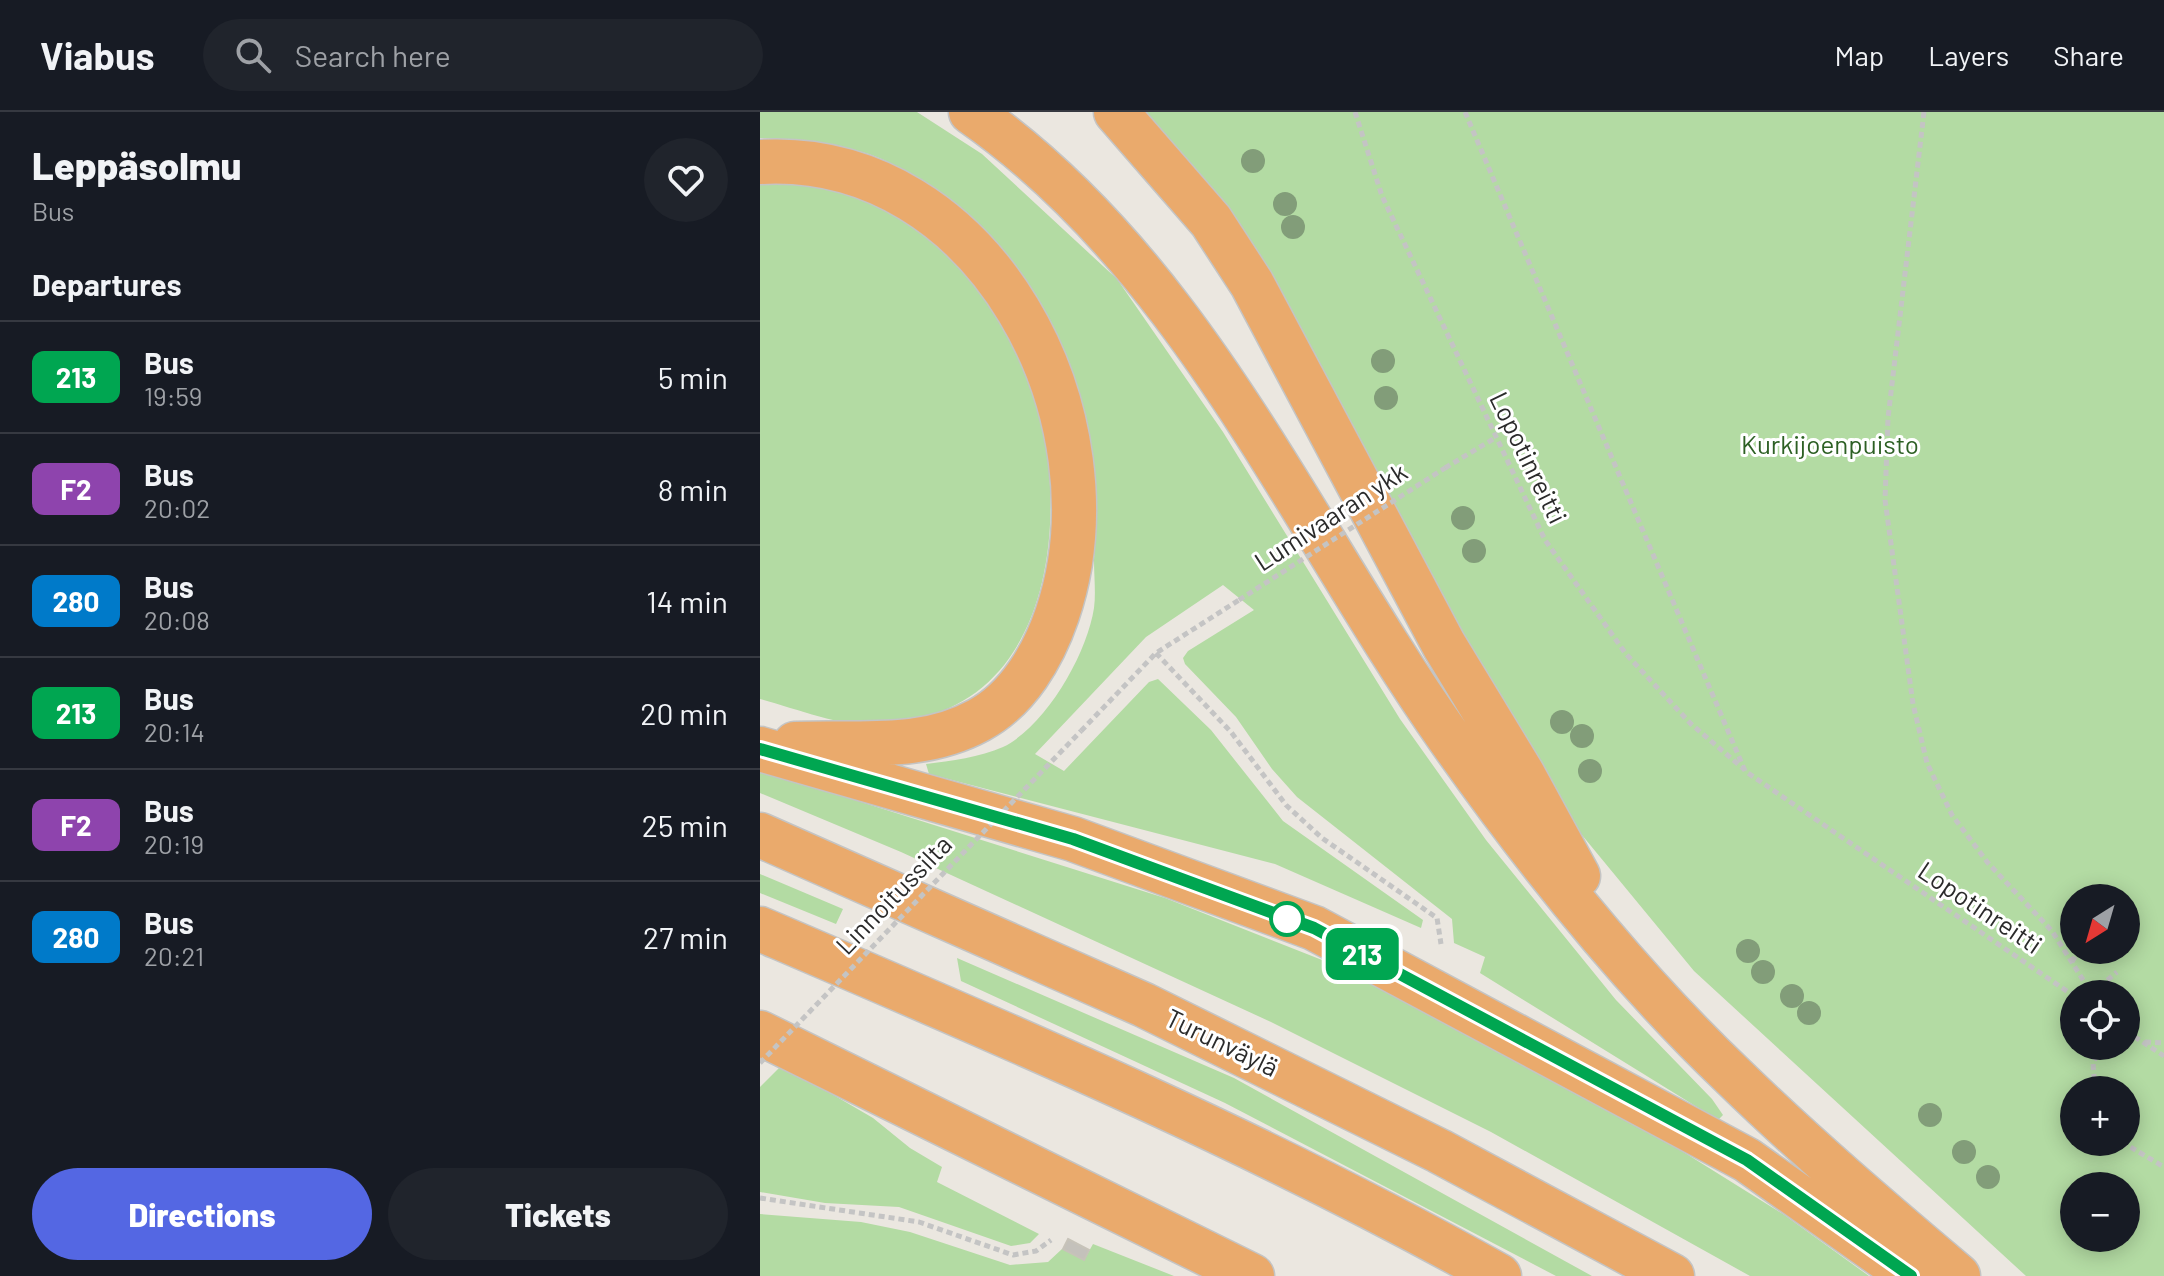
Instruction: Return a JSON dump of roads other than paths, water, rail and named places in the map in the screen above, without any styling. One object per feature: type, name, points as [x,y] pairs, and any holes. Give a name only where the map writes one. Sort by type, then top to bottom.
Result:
[{"type":"highway","points":[[971,112],[1067,192],[1138,266],[1196,341],[1373,627],[1532,852],[1731,1075],[1958,1276]]},
{"type":"highway","points":[[1116,112],[1211,221],[1252,284],[1444,645],[1523,775],[1621,955]]},
{"type":"highway","points":[[760,162],[805,163],[884,182],[954,229],[1011,298],[1050,376],[1063,417],[1071,470],[1073,517],[1064,594],[1049,636],[1030,671],[1008,699],[980,720],[913,743],[760,747]]},
{"type":"highway","points":[[760,747],[1073,839],[1314,928],[1747,1160],[1911,1276]]},
{"type":"highway","name":"Turunväylä","points":[[760,835],[1144,1005],[1439,1151],[1672,1276]]},
{"type":"highway","points":[[760,929],[1127,1089],[1408,1225],[1499,1276]]},
{"type":"highway","points":[[760,1033],[1252,1276]]},
{"type":"park label","name":"Kurkijoenpuisto","points":[[1830,445]]}]
